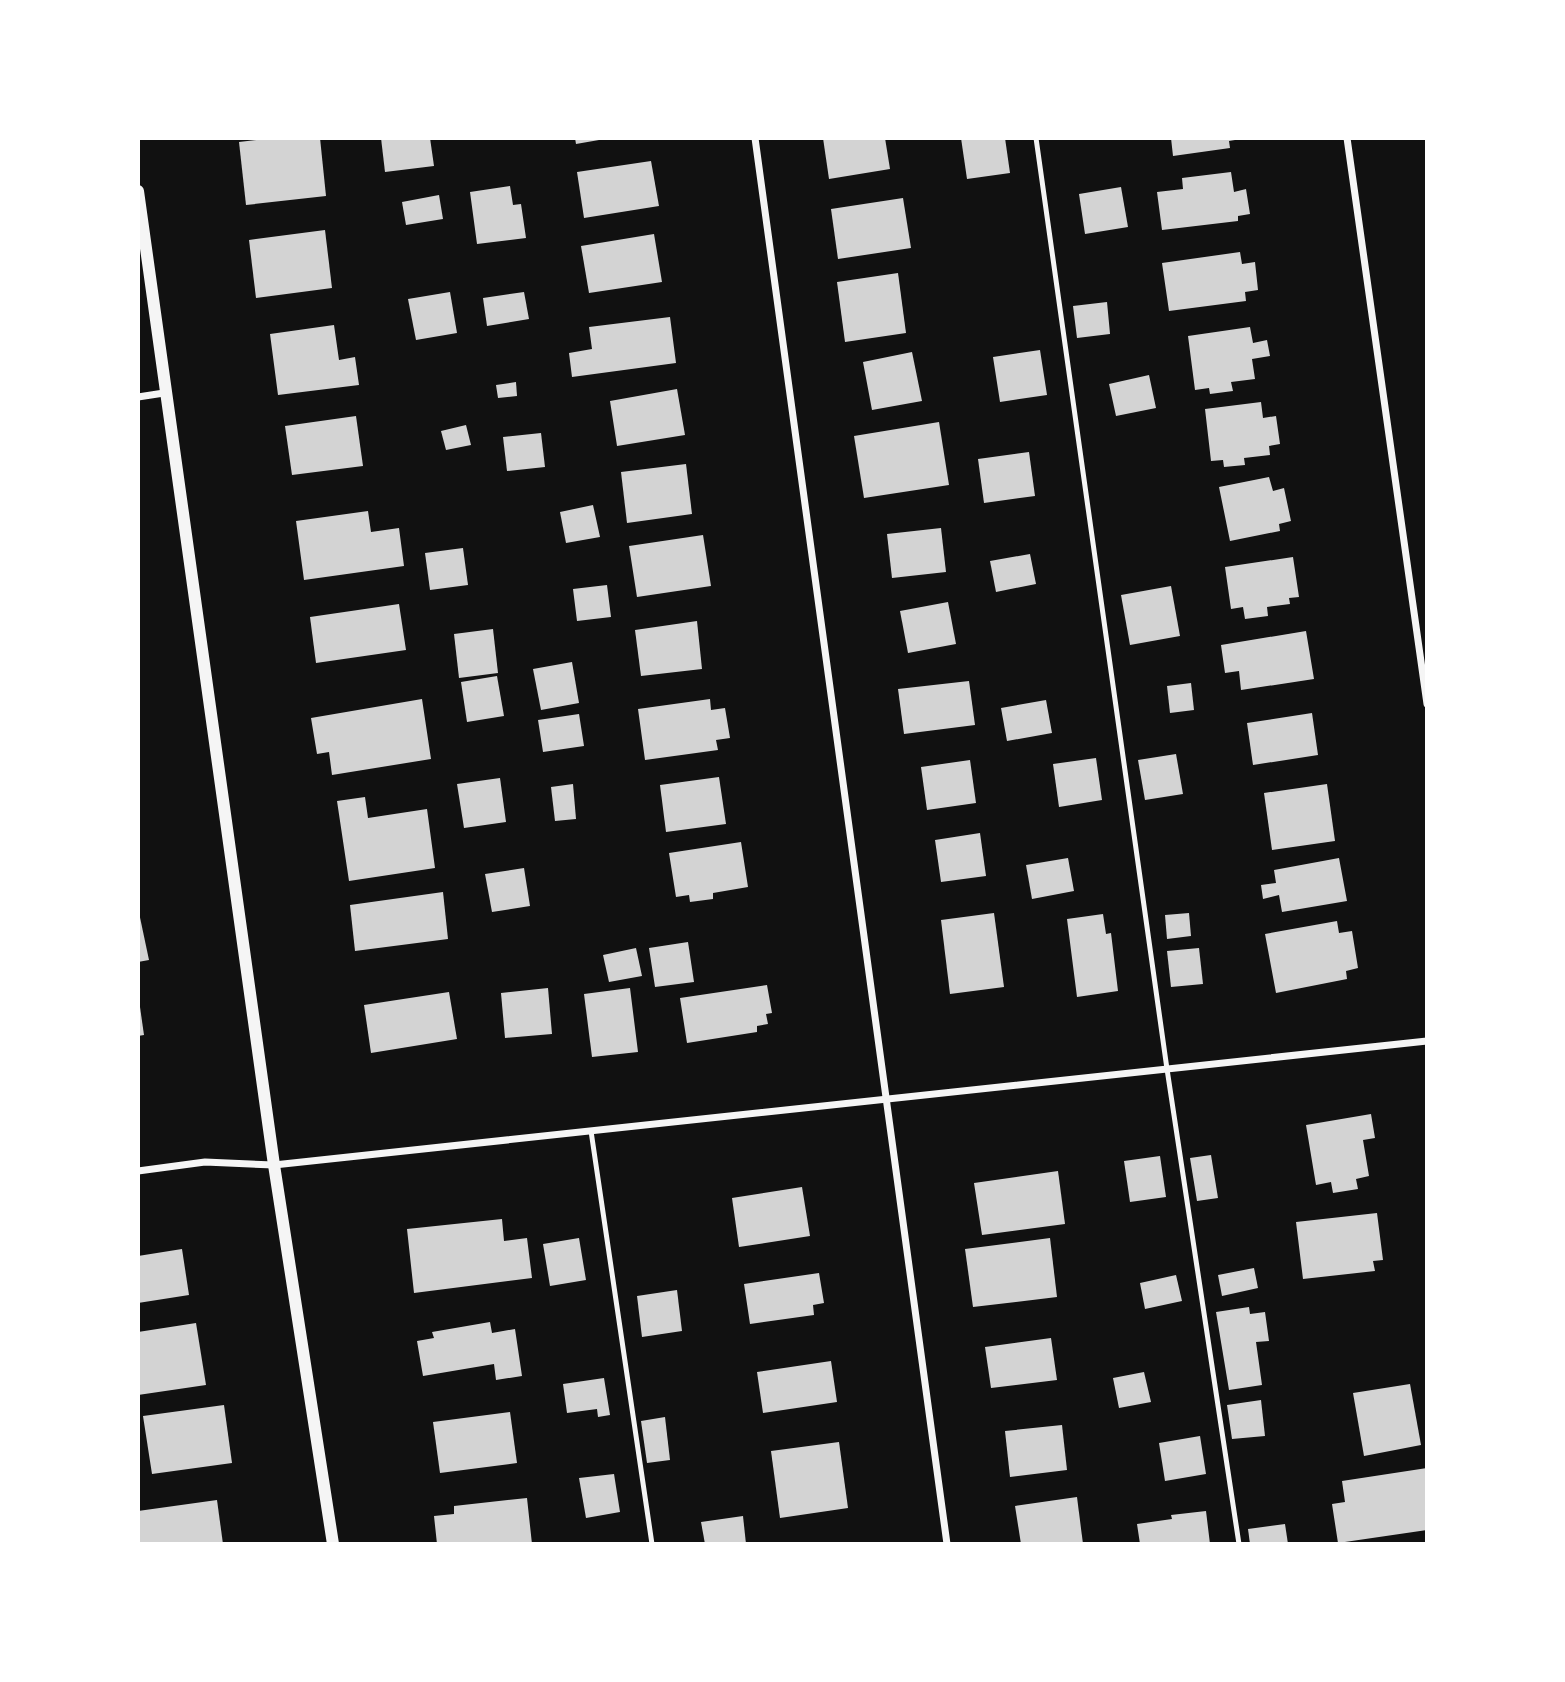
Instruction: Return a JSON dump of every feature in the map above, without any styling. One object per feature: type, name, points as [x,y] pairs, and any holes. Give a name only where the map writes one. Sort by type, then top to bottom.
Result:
[{"type":"street","points":[[755,138],[947,1544]]},
{"type":"street","points":[[1347,138],[1427,704]]},
{"type":"street","points":[[138,191],[164,393],[274,1165],[333,1544]]},
{"type":"street","points":[[138,397],[164,393]]},
{"type":"street","points":[[138,1171],[205,1162],[274,1165],[1427,1041]]},
{"type":"lane","points":[[1037,138],[1167,1069],[1238,1544]]},
{"type":"lane","points":[[591,1131],[652,1544]]},
{"type":"building","points":[[274,138],[320,138],[326,196],[246,205],[239,142]]},
{"type":"building","points":[[381,138],[430,138],[434,166],[385,172]]},
{"type":"building","points":[[575,138],[599,138],[599,140],[576,144]]},
{"type":"building","points":[[823,138],[885,138],[890,169],[829,179]]},
{"type":"building","points":[[961,138],[1005,138],[1010,173],[967,179]]},
{"type":"building","points":[[1171,138],[1235,140],[1229,141],[1230,148],[1173,156]]},
{"type":"building","points":[[651,161],[659,206],[584,218],[577,172]]},
{"type":"building","points":[[1231,172],[1234,192],[1246,189],[1250,214],[1238,216],[1238,221],[1162,230],[1157,192],[1183,189],[1182,178]]},
{"type":"building","points":[[510,186],[513,205],[521,204],[526,238],[477,244],[470,192]]},
{"type":"building","points":[[1121,187],[1128,227],[1085,234],[1079,194]]},
{"type":"building","points":[[439,195],[443,219],[406,225],[402,202]]},
{"type":"building","points":[[903,198],[911,248],[838,259],[831,209]]},
{"type":"building","points":[[325,230],[332,288],[256,298],[249,240]]},
{"type":"building","points":[[654,234],[662,282],[589,293],[581,246]]},
{"type":"building","points":[[1240,252],[1242,264],[1255,262],[1258,290],[1245,292],[1246,301],[1169,311],[1162,263]]},
{"type":"building","points":[[898,273],[906,333],[845,342],[837,282]]},
{"type":"building","points":[[450,292],[457,333],[416,340],[408,299]]},
{"type":"building","points":[[524,292],[529,319],[487,326],[483,298]]},
{"type":"building","points":[[1107,302],[1110,334],[1077,338],[1073,306]]},
{"type":"building","points":[[670,317],[676,363],[572,377],[569,353],[592,349],[589,327]]},
{"type":"building","points":[[334,325],[339,360],[355,357],[359,385],[278,395],[270,334]]},
{"type":"building","points":[[1250,327],[1253,343],[1267,340],[1270,356],[1252,359],[1255,379],[1231,382],[1233,391],[1210,394],[1209,388],[1195,390],[1188,336]]},
{"type":"building","points":[[1040,350],[1047,395],[1000,402],[993,357]]},
{"type":"building","points":[[912,352],[922,401],[872,410],[863,362]]},
{"type":"building","points":[[1149,375],[1156,408],[1116,416],[1109,384]]},
{"type":"building","points":[[516,382],[517,396],[498,398],[496,385]]},
{"type":"building","points":[[677,389],[685,435],[617,446],[610,401]]},
{"type":"building","points":[[1261,402],[1263,418],[1276,416],[1280,444],[1269,446],[1270,455],[1244,458],[1245,465],[1224,467],[1223,460],[1211,461],[1205,409]]},
{"type":"building","points":[[356,416],[363,466],[292,475],[285,426]]},
{"type":"building","points":[[939,422],[949,485],[864,498],[854,436]]},
{"type":"building","points":[[466,425],[471,445],[446,450],[441,431]]},
{"type":"building","points":[[541,433],[545,467],[507,471],[503,437]]},
{"type":"building","points":[[1029,452],[1035,496],[984,503],[978,459]]},
{"type":"building","points":[[686,464],[692,514],[627,523],[621,472]]},
{"type":"building","points":[[1269,477],[1273,491],[1284,488],[1291,521],[1279,524],[1280,531],[1230,541],[1219,487]]},
{"type":"building","points":[[593,505],[600,537],[566,543],[560,512]]},
{"type":"building","points":[[368,511],[371,532],[399,528],[404,566],[304,580],[296,521]]},
{"type":"building","points":[[941,528],[946,572],[892,578],[887,534]]},
{"type":"building","points":[[703,535],[711,586],[637,597],[629,546]]},
{"type":"building","points":[[463,548],[468,585],[430,590],[425,553]]},
{"type":"building","points":[[1030,554],[1036,584],[996,592],[990,561]]},
{"type":"building","points":[[1293,557],[1299,597],[1289,598],[1290,604],[1267,607],[1268,616],[1245,619],[1243,607],[1231,609],[1225,567]]},
{"type":"building","points":[[607,585],[611,617],[577,621],[573,589]]},
{"type":"building","points":[[1171,586],[1180,636],[1130,645],[1121,595]]},
{"type":"building","points":[[948,602],[956,644],[908,653],[900,611]]},
{"type":"building","points":[[399,604],[406,650],[316,663],[310,617]]},
{"type":"building","points":[[697,621],[702,669],[641,676],[635,630]]},
{"type":"building","points":[[493,629],[498,673],[459,678],[454,634]]},
{"type":"building","points":[[1306,631],[1314,679],[1241,690],[1239,671],[1225,673],[1221,645]]},
{"type":"building","points":[[572,662],[579,703],[541,710],[533,669]]},
{"type":"building","points":[[497,676],[504,716],[467,722],[461,682]]},
{"type":"building","points":[[969,681],[975,725],[904,734],[898,689]]},
{"type":"building","points":[[1191,683],[1194,710],[1170,713],[1167,686]]},
{"type":"building","points":[[422,699],[431,759],[332,775],[329,752],[317,754],[311,718]]},
{"type":"building","points":[[710,699],[711,710],[725,708],[730,738],[716,740],[718,750],[645,760],[638,709]]},
{"type":"building","points":[[1046,700],[1052,733],[1007,741],[1001,708]]},
{"type":"building","points":[[1312,713],[1318,755],[1253,765],[1247,723]]},
{"type":"building","points":[[579,714],[584,746],[543,752],[538,720]]},
{"type":"building","points":[[1176,754],[1183,794],[1145,800],[1138,760]]},
{"type":"building","points":[[1096,758],[1102,800],[1059,807],[1053,764]]},
{"type":"building","points":[[970,760],[976,803],[927,810],[921,767]]},
{"type":"building","points":[[719,777],[726,824],[666,832],[660,785]]},
{"type":"building","points":[[500,778],[506,822],[464,828],[457,784]]},
{"type":"building","points":[[573,784],[576,819],[555,821],[551,787]]},
{"type":"building","points":[[1327,784],[1335,841],[1272,850],[1264,793]]},
{"type":"building","points":[[365,797],[368,818],[427,809],[435,868],[349,881],[337,801]]},
{"type":"building","points":[[980,833],[986,876],[941,882],[935,840]]},
{"type":"building","points":[[741,842],[748,887],[713,893],[713,899],[690,902],[689,895],[676,897],[669,853]]},
{"type":"building","points":[[1068,858],[1074,891],[1032,899],[1026,865]]},
{"type":"building","points":[[1339,858],[1347,901],[1282,912],[1279,895],[1263,899],[1261,885],[1276,883],[1274,870]]},
{"type":"building","points":[[524,868],[530,906],[492,912],[485,874]]},
{"type":"building","points":[[443,892],[448,939],[355,951],[350,905]]},
{"type":"building","points":[[138,908],[149,960],[138,962]]},
{"type":"building","points":[[994,913],[1004,987],[950,994],[941,920]]},
{"type":"building","points":[[1189,913],[1191,936],[1167,939],[1165,915]]},
{"type":"building","points":[[1103,914],[1106,934],[1111,933],[1118,991],[1077,997],[1067,919]]},
{"type":"building","points":[[1337,921],[1339,933],[1352,931],[1358,968],[1346,971],[1347,979],[1276,993],[1265,934]]},
{"type":"building","points":[[688,942],[694,982],[655,987],[649,948]]},
{"type":"building","points":[[636,948],[642,976],[609,982],[603,955]]},
{"type":"building","points":[[1199,948],[1203,984],[1171,987],[1167,951]]},
{"type":"building","points":[[767,985],[772,1013],[766,1014],[768,1024],[757,1026],[757,1032],[687,1043],[680,998]]},
{"type":"building","points":[[548,988],[552,1034],[505,1038],[501,993]]},
{"type":"building","points":[[630,988],[638,1052],[592,1057],[584,994]]},
{"type":"building","points":[[449,992],[457,1039],[371,1053],[364,1005]]},
{"type":"building","points":[[140,1007],[144,1035],[138,1036],[138,1008]]},
{"type":"building","points":[[1371,1114],[1375,1138],[1363,1140],[1369,1176],[1356,1179],[1358,1189],[1333,1193],[1331,1182],[1316,1185],[1306,1125]]},
{"type":"building","points":[[1211,1155],[1218,1198],[1197,1201],[1190,1158]]},
{"type":"building","points":[[1160,1156],[1166,1197],[1130,1202],[1124,1161]]},
{"type":"building","points":[[1058,1171],[1065,1224],[982,1235],[974,1183]]},
{"type":"building","points":[[802,1187],[810,1236],[739,1247],[732,1198]]},
{"type":"building","points":[[1377,1213],[1383,1260],[1373,1261],[1375,1271],[1303,1279],[1296,1222]]},
{"type":"building","points":[[502,1219],[504,1241],[527,1238],[532,1278],[414,1293],[407,1229]]},
{"type":"building","points":[[579,1238],[586,1280],[550,1286],[543,1244]]},
{"type":"building","points":[[1050,1238],[1057,1297],[973,1307],[965,1249]]},
{"type":"building","points":[[182,1249],[189,1295],[138,1303],[138,1256]]},
{"type":"building","points":[[1254,1268],[1258,1288],[1222,1296],[1218,1275]]},
{"type":"building","points":[[819,1273],[824,1303],[813,1305],[814,1315],[750,1324],[744,1284]]},
{"type":"building","points":[[1176,1275],[1182,1301],[1145,1309],[1140,1283]]},
{"type":"building","points":[[677,1290],[682,1331],[642,1337],[637,1296]]},
{"type":"building","points":[[1249,1307],[1250,1314],[1265,1312],[1269,1341],[1256,1342],[1262,1385],[1229,1390],[1216,1312]]},
{"type":"building","points":[[490,1322],[492,1333],[515,1329],[522,1376],[496,1380],[494,1364],[423,1376],[417,1341],[434,1338],[432,1332]]},
{"type":"building","points":[[196,1323],[206,1385],[138,1395],[138,1332]]},
{"type":"building","points":[[1051,1338],[1057,1380],[991,1388],[985,1347]]},
{"type":"building","points":[[831,1361],[837,1402],[763,1413],[757,1372]]},
{"type":"building","points":[[1144,1372],[1151,1402],[1119,1408],[1113,1378]]},
{"type":"building","points":[[604,1378],[610,1415],[598,1417],[597,1409],[567,1413],[563,1384]]},
{"type":"building","points":[[1410,1384],[1421,1445],[1364,1456],[1353,1393]]},
{"type":"building","points":[[1261,1400],[1265,1436],[1232,1439],[1227,1405]]},
{"type":"building","points":[[224,1405],[232,1463],[152,1474],[143,1416]]},
{"type":"building","points":[[510,1412],[517,1463],[440,1473],[433,1422]]},
{"type":"building","points":[[665,1417],[670,1460],[647,1463],[641,1421]]},
{"type":"building","points":[[1062,1425],[1067,1470],[1010,1477],[1005,1431]]},
{"type":"building","points":[[1200,1436],[1206,1474],[1165,1481],[1159,1443]]},
{"type":"building","points":[[839,1442],[848,1508],[780,1518],[771,1451]]},
{"type":"building","points":[[1427,1468],[1427,1530],[1338,1543],[1332,1504],[1345,1502],[1342,1481]]},
{"type":"building","points":[[614,1474],[620,1512],[586,1518],[579,1478]]},
{"type":"building","points":[[1077,1497],[1083,1544],[1021,1544],[1015,1506]]},
{"type":"building","points":[[527,1498],[532,1544],[437,1544],[434,1516],[454,1514],[454,1506]]},
{"type":"building","points":[[217,1500],[223,1544],[140,1544],[138,1511]]},
{"type":"building","points":[[1206,1511],[1210,1544],[1140,1544],[1137,1524],[1172,1519],[1171,1515]]},
{"type":"building","points":[[743,1516],[746,1544],[705,1544],[701,1522]]},
{"type":"building","points":[[1285,1524],[1288,1544],[1250,1544],[1248,1529]]}]
